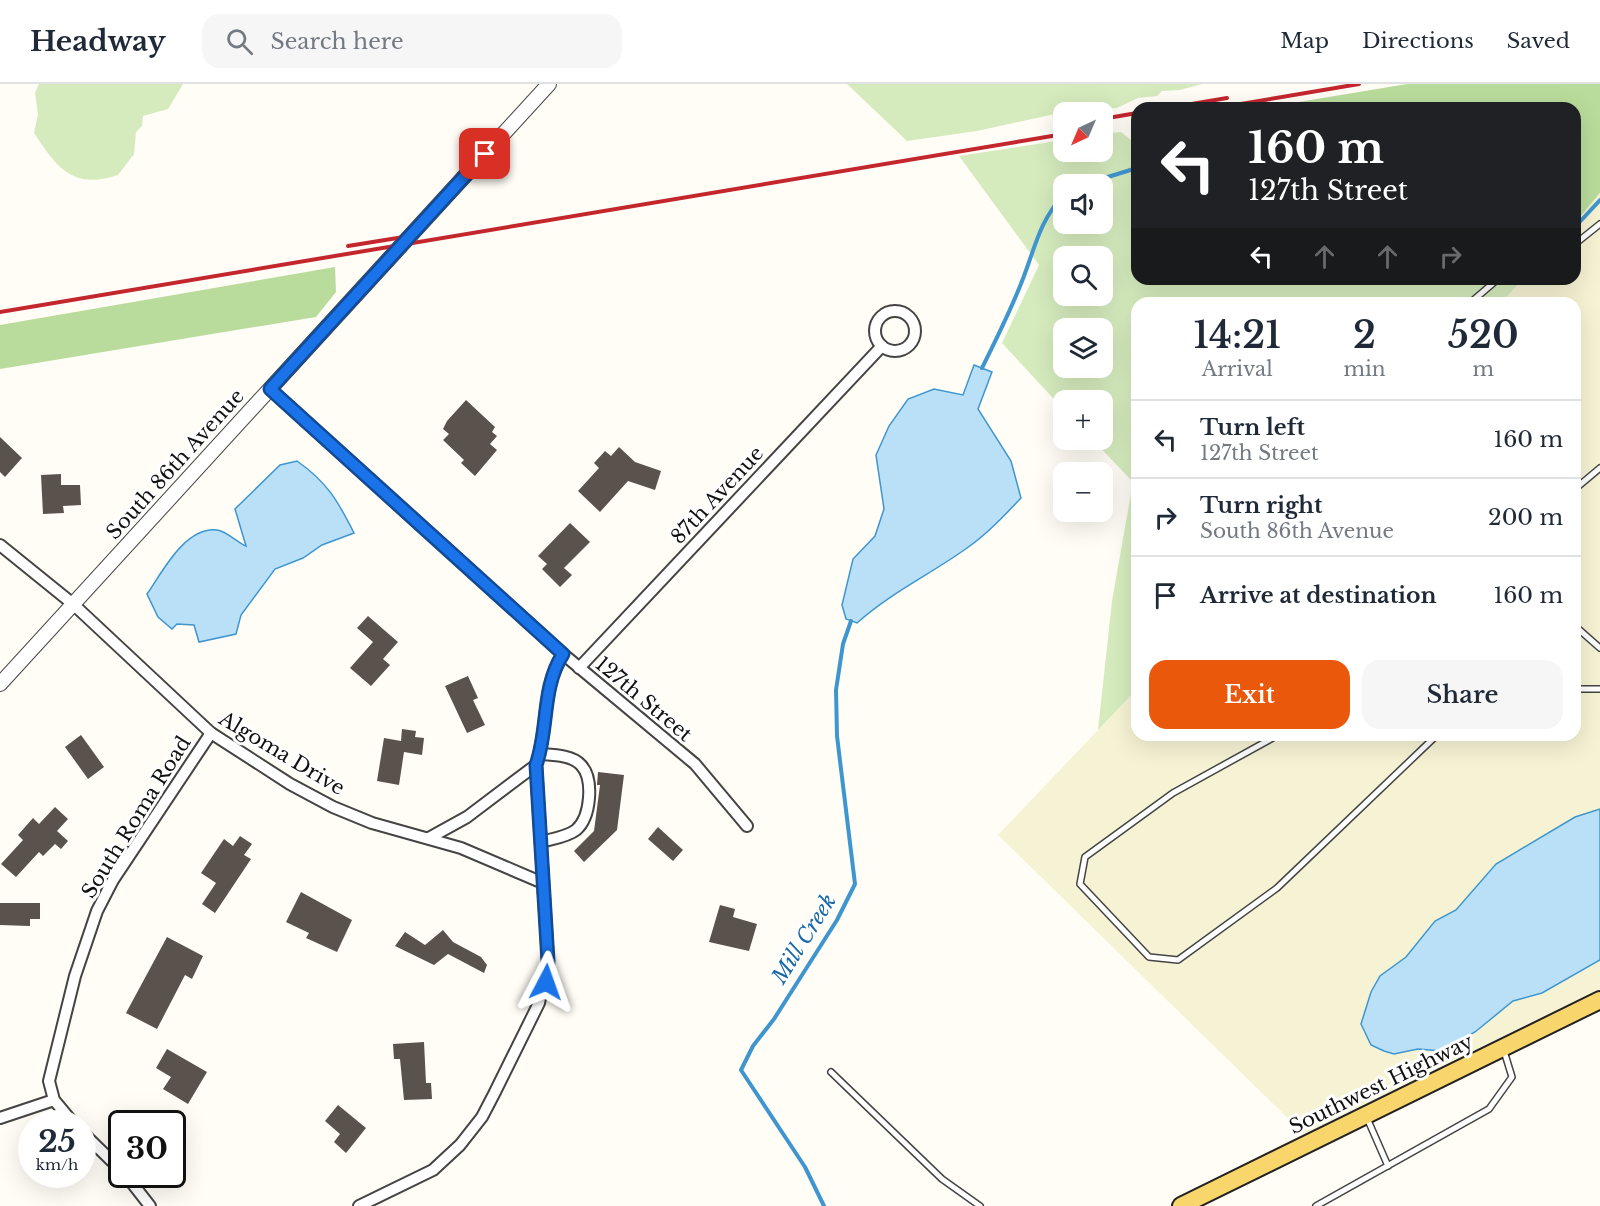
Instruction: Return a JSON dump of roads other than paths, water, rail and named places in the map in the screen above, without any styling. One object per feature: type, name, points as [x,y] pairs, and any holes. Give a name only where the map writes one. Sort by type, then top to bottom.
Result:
[{"type":"main road","name":"Southwest Highway","points":[[1181,1206],[1600,1000]]},
{"type":"street","name":"South 86th Avenue","points":[[0,684],[549,84]]},
{"type":"street","name":"87th Avenue","points":[[579,668],[882,346]]},
{"type":"street","name":"127th Street","points":[[270,389],[563,654],[695,764],[747,826]]},
{"type":"street","name":"Algoma Drive","points":[[0,545],[73,604],[211,733],[290,784],[333,807],[372,823],[429,838],[543,883]]},
{"type":"street","points":[[359,1206],[433,1170],[454,1152],[482,1117],[539,1003],[546,982],[548,961],[536,765],[540,754],[549,683],[554,667],[563,654]]},
{"type":"street","name":"South Roma Road","points":[[54,1100],[49,1081],[52,1061],[75,976],[97,911],[113,880],[211,733]]},
{"type":"street","points":[[540,754],[563,757],[580,763],[588,776],[589,796],[583,822],[575,831],[541,842]]},
{"type":"street","points":[[429,838],[467,817],[536,765]]},
{"type":"street","points":[[0,1119],[54,1100],[62,1110]]},
{"type":"street","points":[[96,1146],[108,1158]]},
{"type":"street","points":[[135,1188],[150,1206]]},
{"type":"lane","points":[[1581,239],[1600,224]]},
{"type":"lane","points":[[1477,297],[1491,285]]},
{"type":"lane","points":[[1581,484],[1600,468]]},
{"type":"lane","points":[[1581,631],[1600,648]]},
{"type":"lane","points":[[1581,689],[1600,689]]},
{"type":"lane","points":[[1267,741],[1173,793],[1085,857],[1080,884],[1149,957],[1178,960],[1277,888],[1431,741]]},
{"type":"lane","points":[[1316,1206],[1489,1109],[1512,1077],[1503,1048]]},
{"type":"lane","points":[[831,1072],[942,1179],[980,1206]]},
{"type":"lane","points":[[1366,1115],[1388,1166]]},
{"type":"water","points":[[974,365],[992,372],[978,409],[1011,461],[1021,498],[967,548],[883,602],[857,623],[846,619],[842,605],[853,559],[875,536],[884,509],[876,455],[889,426],[908,399],[934,389],[963,395]]},
{"type":"water","points":[[297,461],[331,493],[354,533],[322,545],[303,558],[275,569],[241,615],[236,634],[199,642],[194,625],[177,624],[172,629],[158,617],[147,594],[175,553],[184,543],[205,531],[220,531],[246,546],[235,509],[280,465]]},
{"type":"water","points":[[1600,809],[1600,960],[1542,993],[1513,1001],[1475,1032],[1441,1051],[1418,1049],[1394,1054],[1371,1045],[1361,1024],[1371,992],[1380,976],[1406,957],[1435,921],[1456,910],[1496,864],[1575,817]]},
{"type":"waterway","points":[[1113,175],[1131,170]]},
{"type":"waterway","points":[[1581,221],[1600,200]]},
{"type":"waterway","points":[[982,368],[1014,300],[1044,223],[1053,208]]},
{"type":"waterway","name":"Mill Creek","points":[[824,1206],[805,1167],[741,1070],[753,1046],[774,1019],[837,920],[855,884],[837,736],[836,690],[843,644],[851,621]]},
{"type":"railway","points":[[1252,102],[1359,84]]},
{"type":"railway","points":[[1203,102],[1227,98]]},
{"type":"railway","points":[[1113,117],[1131,114]]},
{"type":"railway","points":[[0,312],[1053,136]]},
{"type":"railway","points":[[348,246],[416,235]]}]
